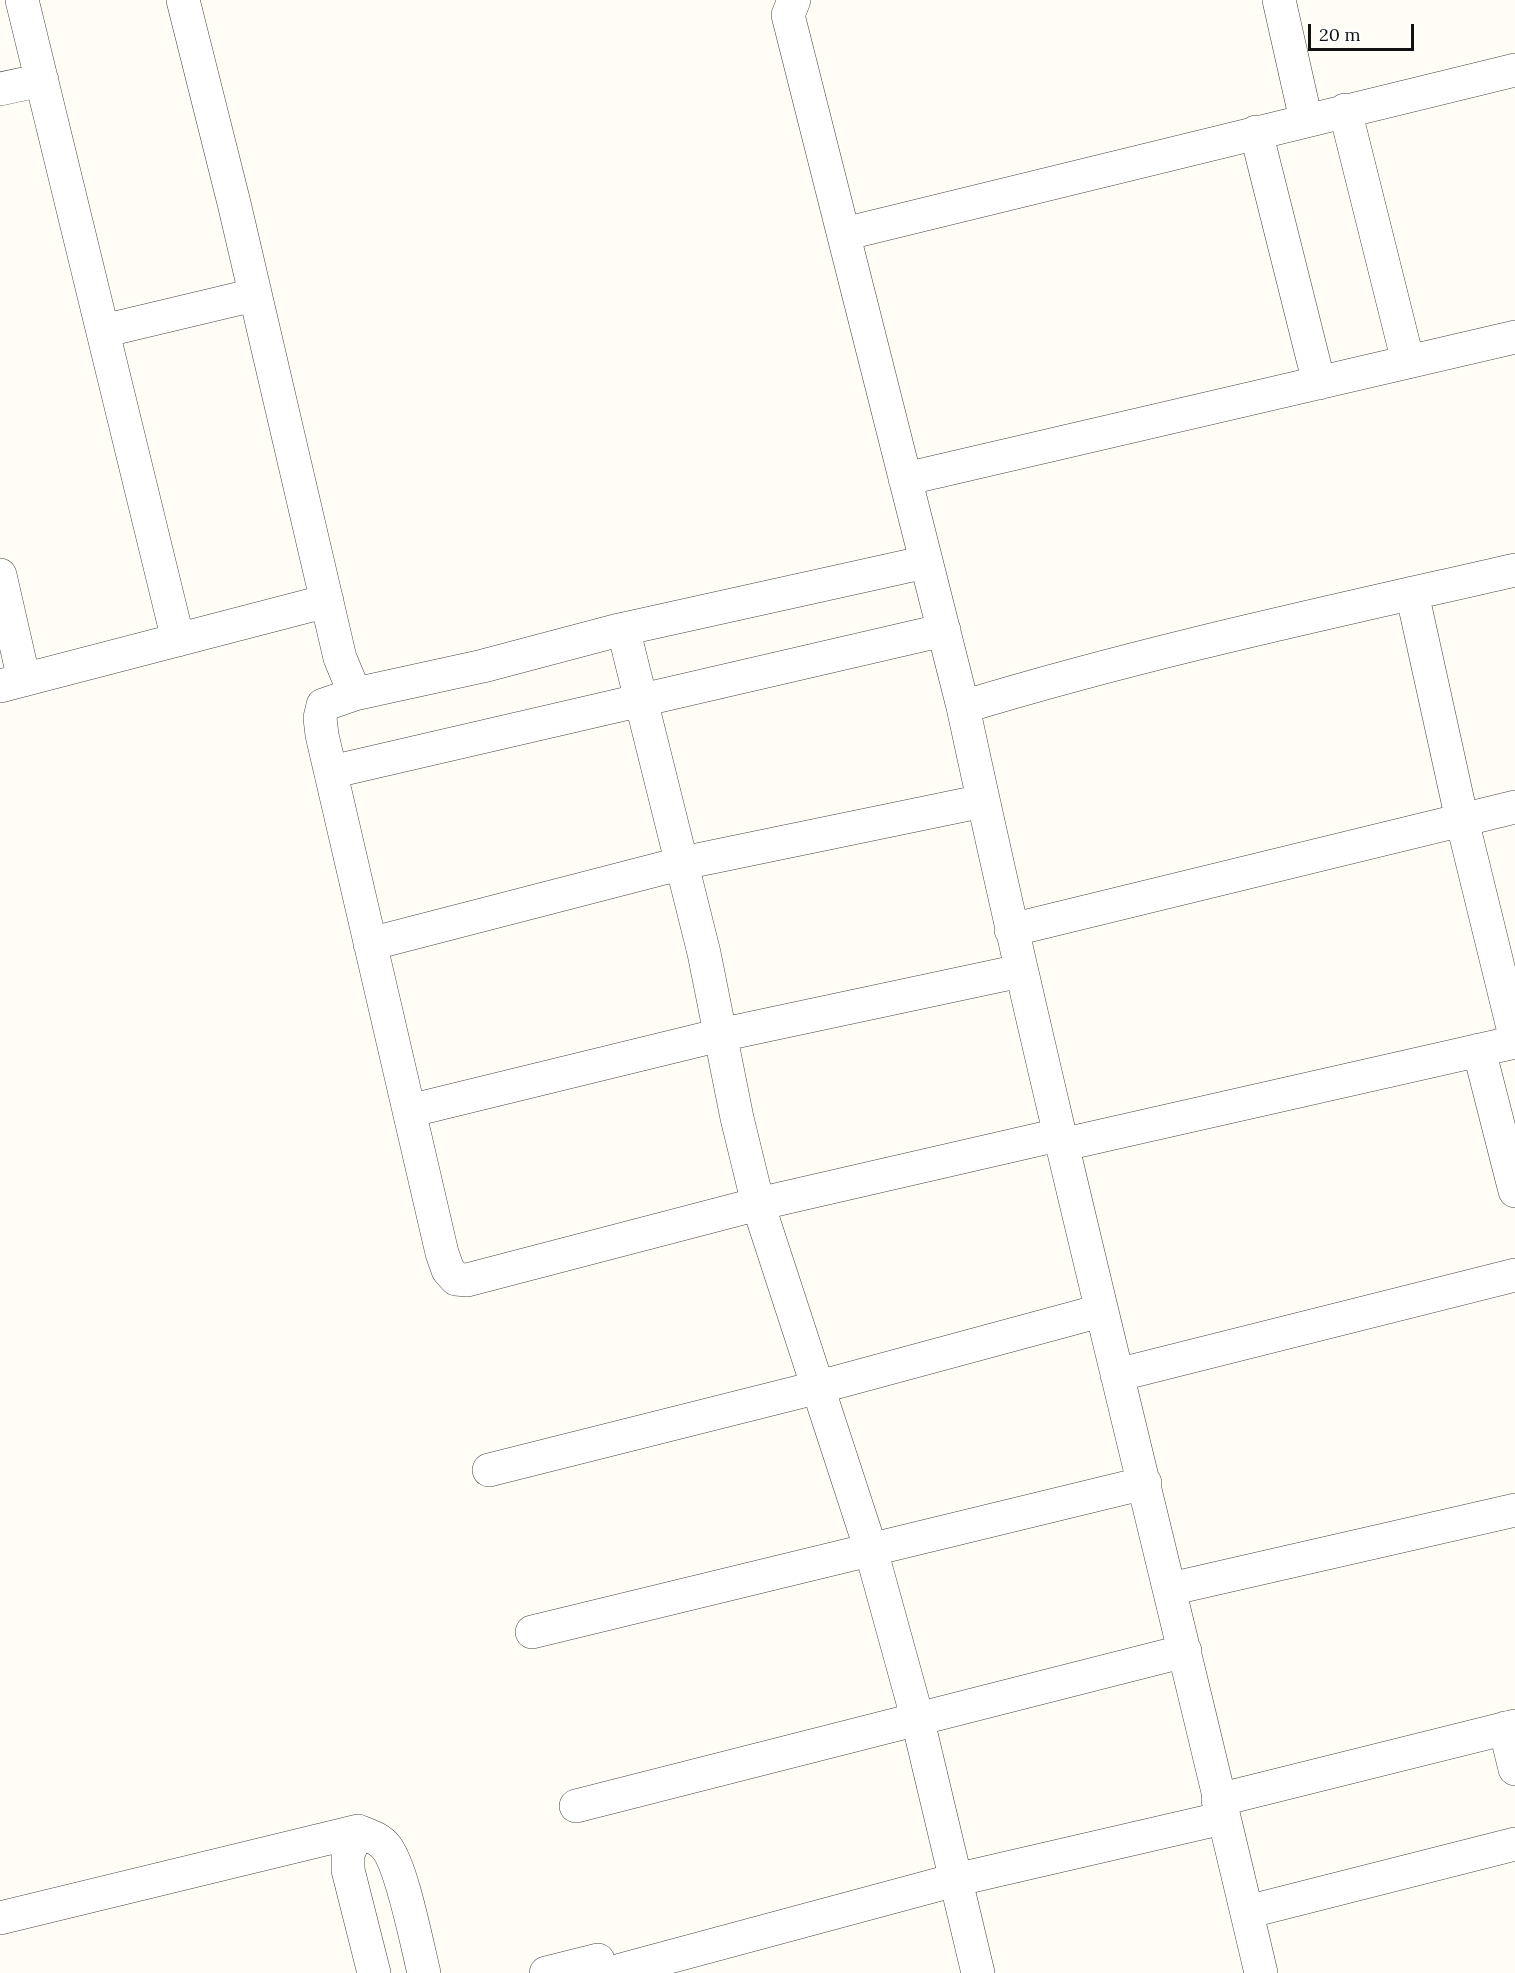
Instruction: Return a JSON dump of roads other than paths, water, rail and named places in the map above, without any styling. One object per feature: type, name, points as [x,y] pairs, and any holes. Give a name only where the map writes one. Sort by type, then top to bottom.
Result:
[{"type":"street","points":[[22,0],[178,640]]},
{"type":"street","points":[[183,0],[340,658],[355,694]]},
{"type":"street","points":[[794,0],[788,15],[963,707],[1020,971],[1100,1311],[1145,1483],[1220,1809],[1261,1973]]},
{"type":"street","points":[[1279,0],[1306,120]]},
{"type":"street","points":[[844,234],[1515,70]]},
{"type":"street","points":[[0,89],[42,80]]},
{"type":"street","points":[[1346,110],[1408,362]]},
{"type":"street","points":[[1256,132],[1319,383]]},
{"type":"street","points":[[103,331],[254,295]]},
{"type":"street","points":[[905,479],[1515,337]]},
{"type":"street","points":[[926,562],[619,630],[483,666],[355,694],[323,705],[321,726],[370,944],[442,1254],[448,1270],[456,1279],[482,1276],[758,1204],[1515,1042]]},
{"type":"street","points":[[963,707],[1056,680],[1515,570]]},
{"type":"street","points":[[0,575],[12,683],[327,601]]},
{"type":"street","points":[[1412,593],[1462,820],[1515,1036]]},
{"type":"street","points":[[619,630],[628,649],[683,863],[758,1204],[871,1550],[917,1717],[978,1973]]},
{"type":"street","points":[[331,772],[944,630]]},
{"type":"street","points":[[370,944],[683,863],[983,801]]},
{"type":"street","points":[[1011,930],[1515,807]]},
{"type":"street","points":[[409,1111],[720,1035],[1020,971]]},
{"type":"street","points":[[1479,1050],[1515,1191]]},
{"type":"street","points":[[1117,1375],[1515,1275]]},
{"type":"street","points":[[489,1470],[819,1387],[1100,1311]]},
{"type":"street","points":[[532,1632],[1145,1483]]},
{"type":"street","points":[[1170,1589],[1515,1510]]},
{"type":"street","points":[[576,1806],[917,1717],[1185,1651]]},
{"type":"street","points":[[546,1973],[609,1965],[955,1880],[1220,1809],[1510,1727],[1515,1769]]},
{"type":"street","points":[[358,1831],[348,1854],[348,1870],[374,1973]]},
{"type":"street","points":[[0,1918],[358,1831],[374,1837],[386,1847],[395,1864],[424,1973]]},
{"type":"street","points":[[1247,1912],[1515,1844]]}]
